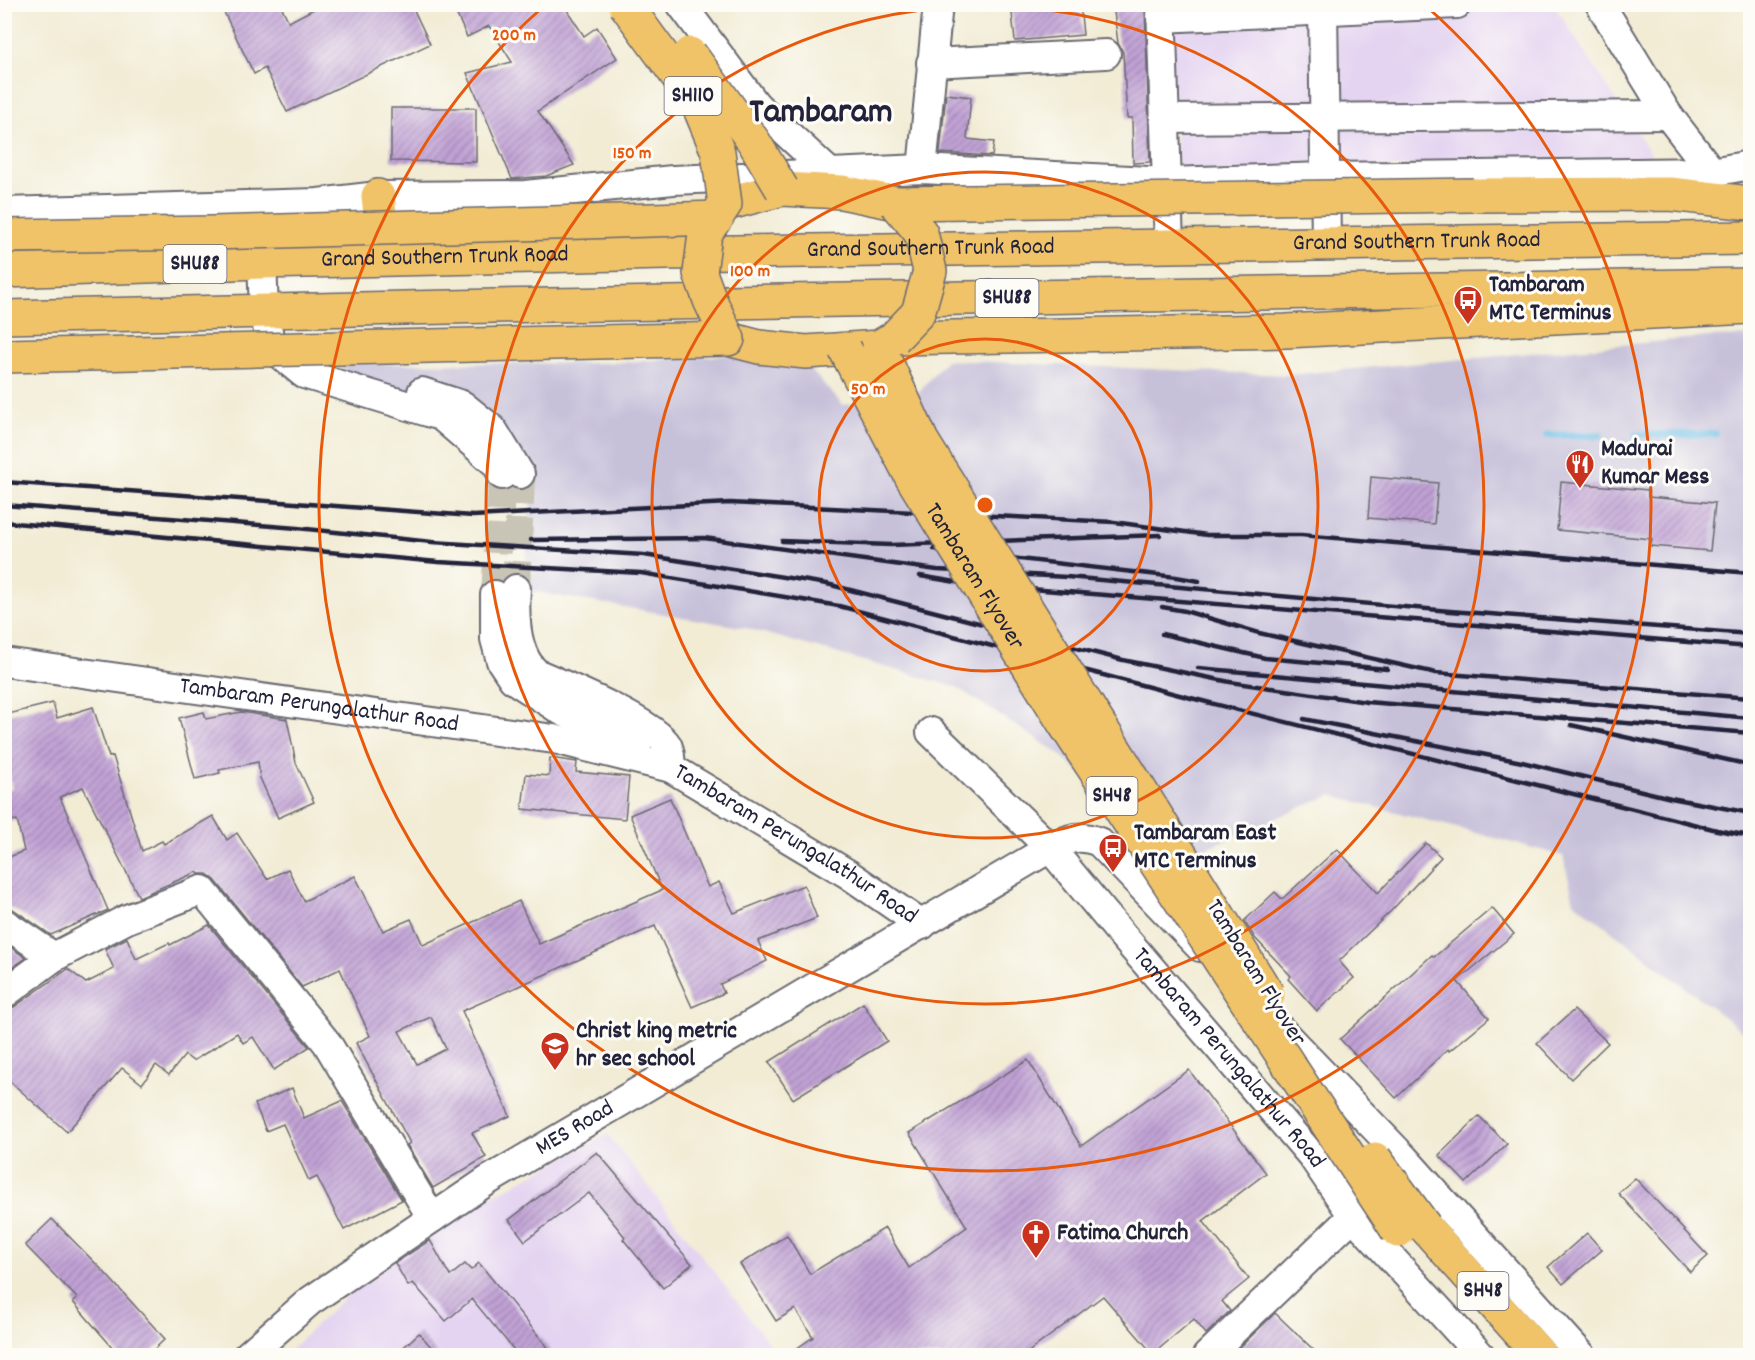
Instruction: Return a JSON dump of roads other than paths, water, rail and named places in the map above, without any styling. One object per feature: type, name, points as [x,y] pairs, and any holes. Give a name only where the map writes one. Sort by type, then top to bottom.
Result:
[{"type":"main road","name":"SH110","points":[[625,4],[698,104],[718,152],[721,211]]},
{"type":"main road","name":"SH110","points":[[653,4],[736,117],[783,189]]},
{"type":"main road","points":[[4,236],[211,233],[721,211],[783,189],[842,192],[896,203],[1670,194],[1750,203]]},
{"type":"main road","points":[[378,196],[385,259]]},
{"type":"main road","points":[[886,342],[918,313],[930,271],[921,233],[896,203]]},
{"type":"main road","points":[[721,211],[705,234],[700,273],[728,339]]},
{"type":"main road","name":"Grand Southern Trunk Road","points":[[4,271],[385,259],[1750,238]]},
{"type":"main road","name":"Grand Southern Trunk Road","points":[[4,317],[308,309],[1341,294],[1749,300]]},
{"type":"main road","points":[[4,356],[728,339],[759,346],[806,352],[845,349],[886,342],[1286,331],[1749,300]]},
{"type":"main road","name":"Tambaram Flyover","points":[[886,342],[922,441],[1345,1117],[1425,1227],[1541,1356]]},
{"type":"main road","name":"Tambaram Flyover","points":[[845,349],[911,476],[1064,723],[1324,1121],[1398,1231],[1511,1356]]},
{"type":"street","points":[[681,4],[756,105],[831,174]]},
{"type":"street","points":[[922,169],[938,4]]},
{"type":"street","points":[[1169,246],[1161,11],[1457,4]]},
{"type":"street","points":[[1599,4],[1668,116],[1712,172]]},
{"type":"street","points":[[1323,7],[1326,244]]},
{"type":"street","points":[[931,63],[1106,54]]},
{"type":"street","points":[[1164,119],[1668,116]]},
{"type":"street","points":[[4,212],[318,203],[378,196],[525,195],[673,180],[922,169],[1167,182],[1324,177],[1712,172],[1750,165]]},
{"type":"street","points":[[261,262],[264,310],[271,347],[304,374],[441,416],[512,476],[493,430],[462,405],[442,397],[324,364],[317,357],[308,309]]},
{"type":"street","points":[[506,592],[495,639],[501,661],[513,679],[562,711],[634,746],[660,765]]},
{"type":"street","name":"Tambaram Perungalathur Road","points":[[4,662],[554,739],[660,765],[848,874],[922,925],[1050,848],[1312,1156],[1353,1215],[1471,1352]]},
{"type":"street","points":[[931,732],[1050,848],[1070,838],[1086,837],[1099,842],[1404,1158],[1582,1356]]},
{"type":"street","points":[[4,994],[54,957],[127,919],[202,890],[327,1043],[432,1218]]},
{"type":"street","points":[[4,923],[54,957]]},
{"type":"street","name":"MES Road","points":[[247,1356],[310,1301],[487,1181],[922,925]]},
{"type":"street","points":[[1207,1356],[1353,1215]]},
{"type":"waterway","points":[[1636,435],[1715,434]]},
{"type":"waterway","points":[[1547,435],[1600,435]]},
{"type":"tunnel","points":[[495,595],[502,475]]},
{"type":"tunnel","points":[[516,589],[521,476]]},
{"type":"railway","points":[[4,482],[473,516],[730,503],[1114,522],[1207,535],[1301,535],[1750,573]]},
{"type":"railway","points":[[4,505],[297,528],[432,542],[644,555],[827,584],[1123,660],[1230,682],[1367,702],[1750,733]]},
{"type":"railway","points":[[4,522],[438,562],[641,573],[839,606],[1214,704],[1717,830],[1750,836]]},
{"type":"railway","points":[[782,541],[891,545],[1160,535]]},
{"type":"railway","points":[[531,540],[704,538],[937,570],[1067,577],[1450,611],[1750,634]]},
{"type":"railway","points":[[934,549],[1199,581]]},
{"type":"railway","points":[[920,576],[968,584],[1750,647]]},
{"type":"railway","points":[[1162,607],[1185,611],[1259,633],[1436,673],[1750,698]]},
{"type":"railway","points":[[1162,634],[1265,658],[1387,669]]},
{"type":"railway","points":[[1198,668],[1750,718]]},
{"type":"railway","points":[[1304,719],[1522,762],[1671,798],[1750,813]]},
{"type":"railway","points":[[1571,725],[1750,765]]},
{"type":"place","name":"Tambaram MTC Terminus","points":[[1468,326]]},
{"type":"place","name":"Madurai Kumar Mess","points":[[1580,490]]},
{"type":"place","name":"Tambaram East MTC Terminus","points":[[1113,874]]},
{"type":"place","name":"Christ king metric hr sec school","points":[[555,1072]]},
{"type":"place","name":"Fatima Church","points":[[1036,1260]]},
{"type":"district","name":"Tambaram","points":[[821,114]]}]
